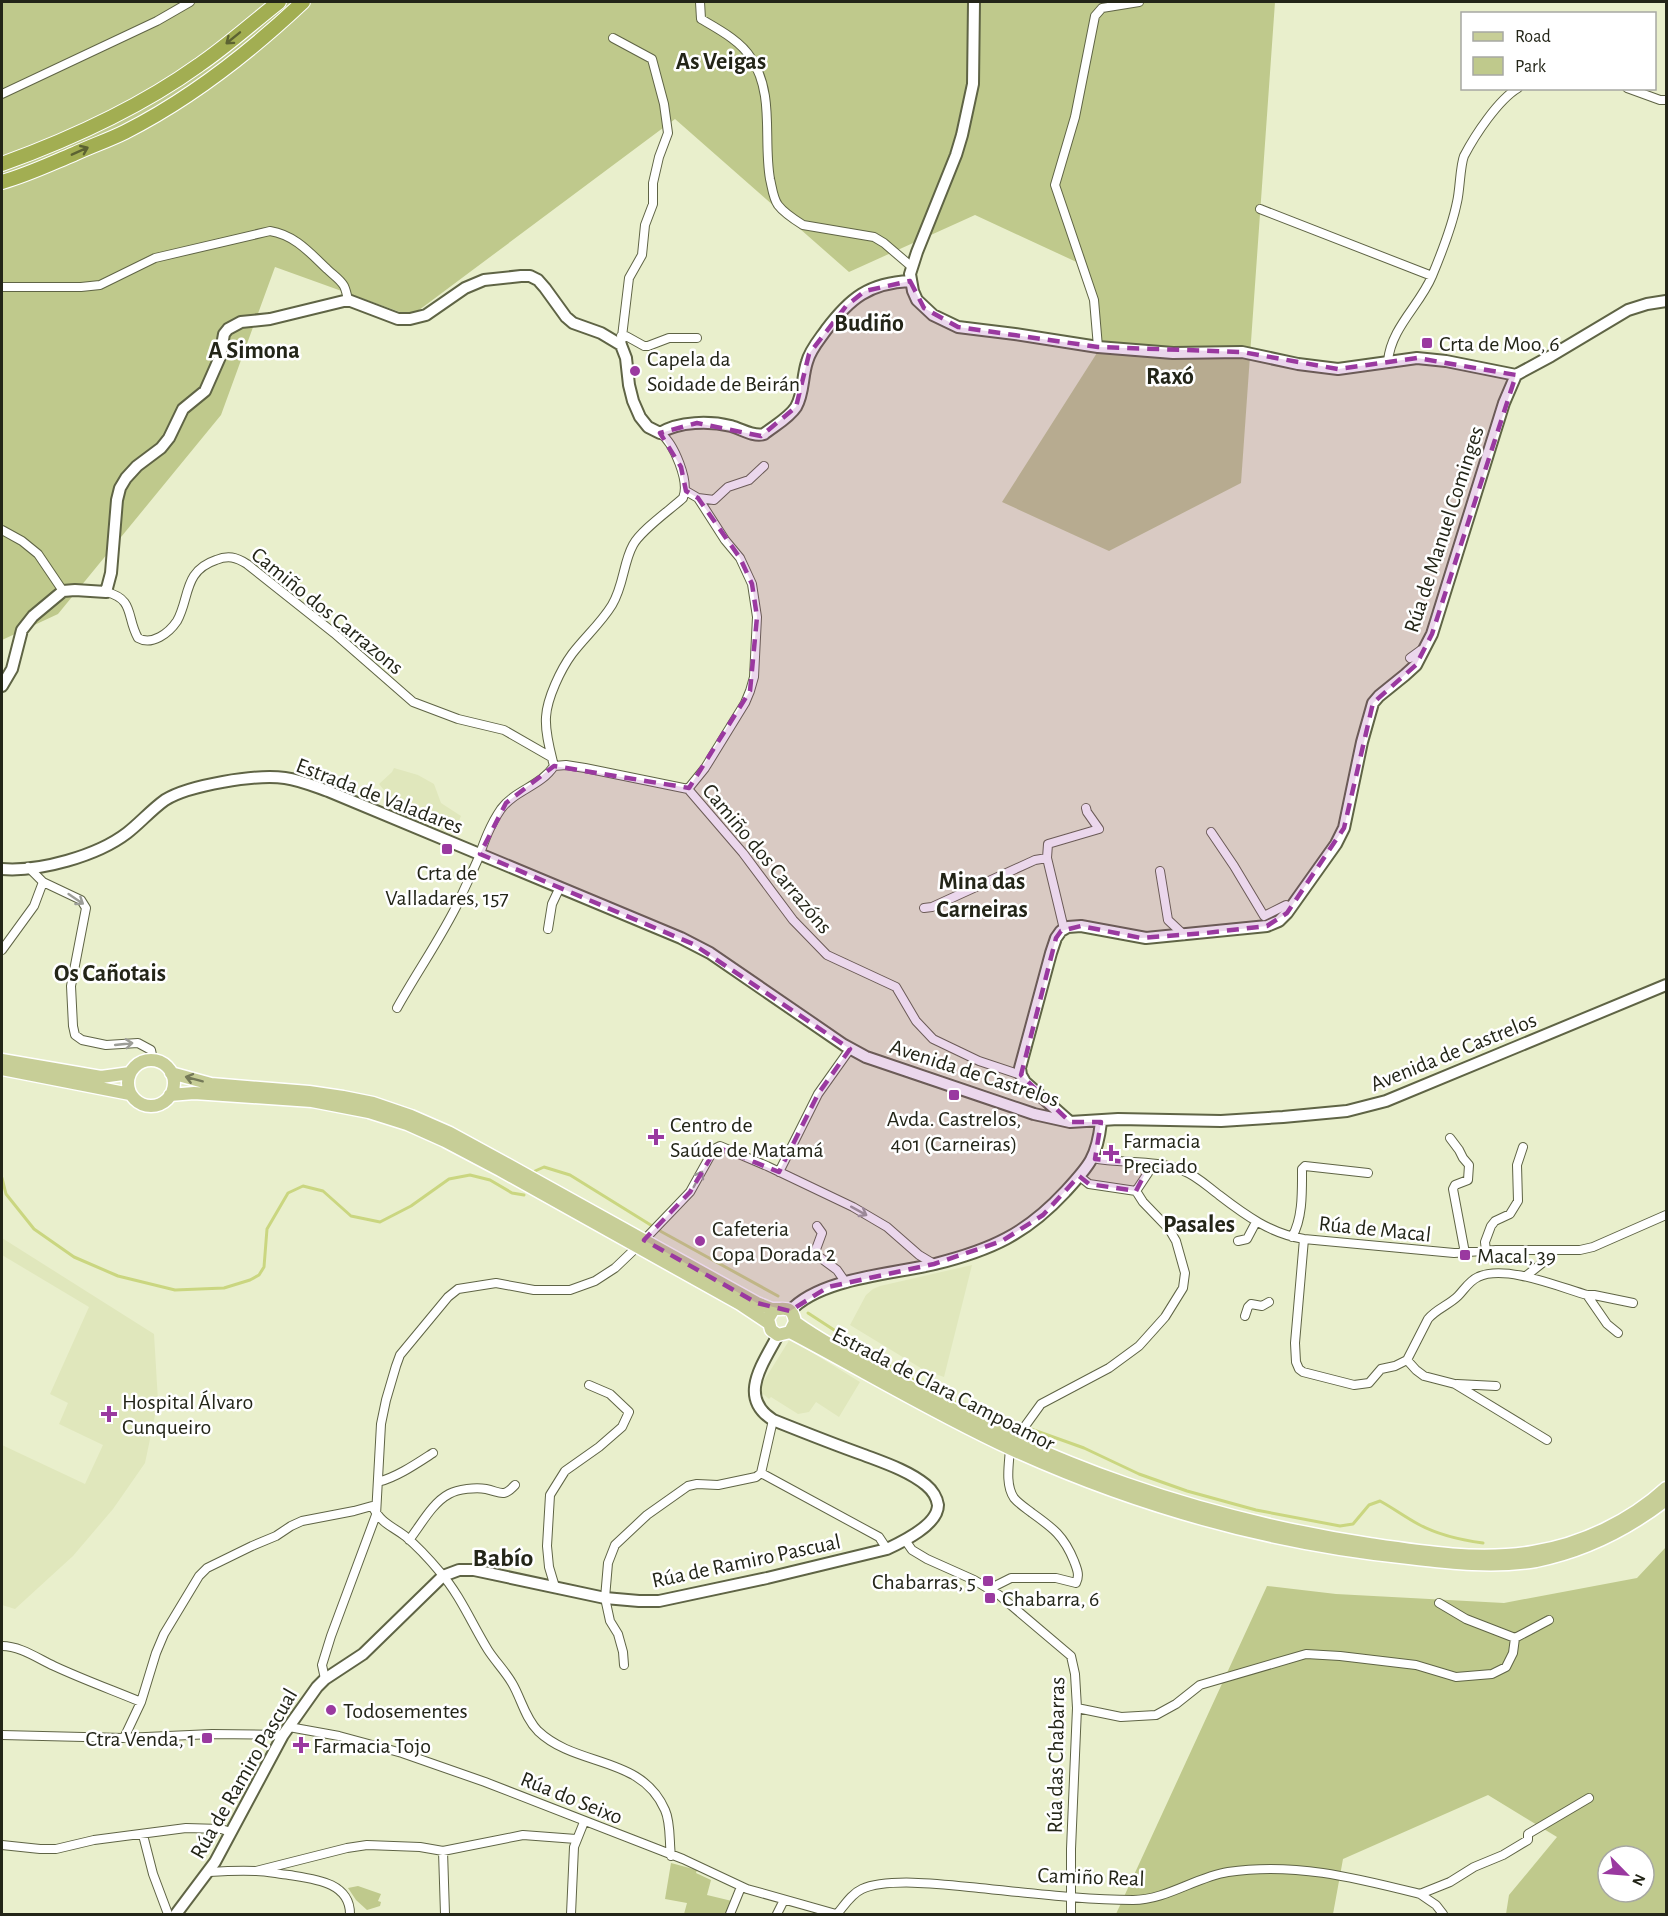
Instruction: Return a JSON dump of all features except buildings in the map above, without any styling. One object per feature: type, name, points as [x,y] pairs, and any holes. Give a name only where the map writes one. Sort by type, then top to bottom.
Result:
[{"type":"highway","points":[[2,164],[35,152],[134,106],[200,65],[279,2]]},
{"type":"highway","points":[[2,182],[27,175],[125,132],[170,106],[233,61],[303,2]]},
{"type":"main road","name":"Estrada de Clara Campoamor","points":[[2,1067],[101,1077],[130,1073],[140,1063],[153,1060],[161,1062],[171,1073],[211,1084],[343,1097],[373,1103],[411,1116],[459,1138],[758,1303],[774,1309],[782,1308],[788,1325],[916,1401],[1109,1479],[1212,1512],[1317,1536],[1393,1548],[1480,1555],[1514,1554],[1551,1549],[1614,1525],[1666,1488]]},
{"type":"main road","name":"Estrada de Clara Campoamor","points":[[2,1067],[130,1094],[147,1106],[160,1104],[170,1095],[194,1093],[312,1101],[341,1105],[398,1121],[644,1240],[767,1322],[771,1330],[788,1325]]},
{"type":"main road","points":[[130,1073],[128,1080],[130,1094]]},
{"type":"main road","points":[[170,1095],[173,1080],[171,1073]]},
{"type":"main road","points":[[767,1322],[774,1309]]},
{"type":"main road","name":"Estrada de Clara Campoamor","points":[[1015,1440],[1127,1496],[1237,1528],[1338,1549],[1446,1562],[1514,1563],[1571,1552],[1618,1533],[1666,1500]]},
{"type":"street","points":[[2,94],[158,21],[190,2]]},
{"type":"street","points":[[700,2],[701,19],[745,50],[760,75],[766,97],[769,172],[778,205],[803,225],[874,237],[912,267]]},
{"type":"street","points":[[974,2],[973,84],[962,135],[912,267],[910,281],[913,291],[924,308],[944,322],[958,327],[1098,347],[1173,353],[1242,352],[1298,364],[1338,369],[1417,358],[1446,361],[1516,375],[1628,310],[1666,301]]},
{"type":"street","points":[[1098,347],[1094,300],[1055,185],[1075,117],[1095,16],[1102,8],[1139,2]]},
{"type":"street","points":[[397,1008],[459,902],[492,823],[512,797],[549,773],[554,766],[546,727],[546,715],[550,698],[562,670],[617,596],[633,544],[683,498],[686,492],[677,459],[667,439],[648,427],[639,417],[628,385],[626,358],[621,340],[629,278],[642,255],[645,225],[653,204],[653,183],[668,133],[664,104],[652,59],[613,38]]},
{"type":"street","points":[[1388,361],[1390,348],[1432,276],[1445,244],[1457,203],[1464,158],[1479,132],[1505,98],[1515,90]]},
{"type":"street","points":[[1632,90],[1666,100]]},
{"type":"street","points":[[1260,209],[1432,276]]},
{"type":"street","points":[[2,287],[81,288],[100,285],[154,258],[270,231],[281,233],[310,251],[345,288],[348,300]]},
{"type":"street","points":[[2,686],[12,669],[22,630],[33,616],[63,591],[106,592],[111,573],[120,488],[126,477],[137,466],[162,448],[183,410],[205,391],[220,357],[224,334],[228,329],[241,322],[270,319],[348,300],[398,319],[410,319],[426,315],[465,288],[484,279],[530,276],[538,280],[573,323],[621,340]]},
{"type":"street","points":[[660,433],[675,426],[697,423],[732,426],[753,434],[764,434],[796,407],[802,391],[809,354],[846,306],[865,291],[895,282],[910,281]]},
{"type":"street","points":[[621,340],[626,336],[644,346],[669,338],[697,338]]},
{"type":"street","name":"Rúa de Manuel Cominges","points":[[1064,929],[1081,926],[1141,938],[1184,935],[1267,926],[1279,921],[1291,908],[1336,844],[1344,828],[1362,742],[1373,703],[1416,665],[1425,651],[1504,403],[1516,375]]},
{"type":"street","points":[[686,492],[698,498],[714,500],[728,488],[749,480],[764,466]]},
{"type":"street","points":[[688,789],[705,768],[750,691],[754,677],[757,617],[752,584],[740,558],[725,540],[698,498]]},
{"type":"street","points":[[2,530],[22,541],[38,554],[63,591]]},
{"type":"street","name":"Camiño dos Carrazons","points":[[106,592],[116,594],[125,602],[138,638],[149,642],[155,640],[176,622],[186,591],[204,564],[225,557],[233,557],[247,564],[334,633],[413,702],[458,719],[504,730],[551,757]]},
{"type":"street","points":[[1410,658],[1420,650],[1425,651]]},
{"type":"street","name":"Camiño dos Carrazóns","points":[[554,766],[585,768],[688,789],[743,853],[793,920],[826,955],[896,987],[916,1021],[933,1039],[979,1061],[1021,1075]]},
{"type":"street","name":"Estrada de Valadares","points":[[2,869],[74,859],[94,853],[129,832],[165,800],[182,792],[217,784],[269,777],[298,781],[320,788],[480,854]]},
{"type":"street","points":[[1070,1122],[1030,1087],[1021,1075],[1020,1068],[1051,953],[1056,938],[1064,929],[1047,858],[1048,844],[1099,829],[1086,808]]},
{"type":"street","points":[[1211,832],[1264,916],[1286,906],[1291,908]]},
{"type":"street","name":"Avenida de Castrelos","points":[[480,854],[670,933],[702,949],[850,1049],[880,1062],[973,1094],[1034,1114],[1070,1122],[1101,1122],[1118,1119],[1221,1121],[1316,1115],[1361,1109],[1386,1101],[1666,986]]},
{"type":"street","points":[[924,908],[932,907],[1035,860],[1047,858]]},
{"type":"street","points":[[28,867],[43,882],[81,900],[86,908],[71,986],[75,1035],[82,1040],[106,1045],[138,1043],[151,1050],[153,1060]]},
{"type":"street","points":[[1160,871],[1168,920],[1184,935]]},
{"type":"street","points":[[2,950],[34,906],[43,882]]},
{"type":"street","points":[[548,928],[552,904],[560,887]]},
{"type":"street","points":[[779,1172],[818,1094],[850,1049]]},
{"type":"street","points":[[624,1665],[618,1634],[610,1621],[605,1598],[606,1574],[611,1552],[615,1545],[647,1515],[692,1485],[718,1485],[756,1477],[761,1473],[772,1420],[756,1405],[754,1390],[760,1372],[788,1325],[794,1306],[814,1293],[846,1283],[934,1264],[976,1252],[1024,1229],[1047,1211],[1093,1158],[1097,1149],[1101,1122]]},
{"type":"street","points":[[1450,1138],[1469,1165],[1468,1180],[1455,1185],[1453,1189],[1465,1253]]},
{"type":"street","points":[[325,1679],[322,1665],[331,1636],[376,1515],[381,1424],[396,1366],[400,1355],[448,1297],[458,1289],[496,1283],[534,1290],[570,1290],[595,1281],[615,1268],[690,1192],[717,1147],[724,1147],[853,1208],[888,1227],[919,1255],[934,1264]]},
{"type":"street","points":[[1486,1251],[1485,1242],[1492,1223],[1510,1214],[1518,1201],[1517,1165],[1523,1147]]},
{"type":"street","name":"Rúa de Macal","points":[[1093,1158],[1173,1167],[1191,1174],[1256,1222],[1292,1237],[1304,1239],[1465,1253],[1517,1249],[1580,1250],[1593,1247],[1666,1215]]},
{"type":"street","points":[[1136,1191],[1148,1173],[1150,1164]]},
{"type":"street","points":[[1292,1237],[1298,1220],[1302,1169],[1305,1166],[1368,1173]]},
{"type":"street","points":[[989,1589],[1011,1578],[1056,1578],[1076,1583],[1078,1577],[1072,1556],[1062,1538],[1055,1529],[1014,1498],[1010,1490],[1009,1479],[1015,1440],[1041,1404],[1109,1368],[1139,1346],[1165,1317],[1183,1288],[1185,1273],[1176,1241],[1169,1229],[1143,1202],[1136,1191],[1089,1184],[1079,1176]]},
{"type":"street","points":[[1238,1241],[1247,1239],[1256,1222]]},
{"type":"street","points":[[817,1226],[822,1233],[815,1252],[837,1270],[846,1283]]},
{"type":"street","points":[[1304,1239],[1294,1343],[1296,1362],[1303,1372],[1354,1384],[1369,1383],[1381,1369],[1407,1360],[1432,1314],[1458,1296],[1474,1279],[1492,1273],[1526,1276],[1587,1295],[1633,1303]]},
{"type":"street","points":[[1526,1276],[1546,1260],[1549,1250]]},
{"type":"street","points":[[1587,1295],[1607,1324],[1618,1333]]},
{"type":"street","points":[[1245,1316],[1251,1304],[1262,1306],[1269,1302]]},
{"type":"street","points":[[1407,1360],[1424,1376],[1455,1384],[1496,1386]]},
{"type":"street","points":[[1455,1384],[1547,1440]]},
{"type":"street","points":[[555,1587],[549,1567],[547,1546],[550,1495],[565,1471],[622,1427],[629,1412],[610,1394],[589,1385]]},
{"type":"street","name":"Rúa de Ramiro Pascual","points":[[176,1914],[209,1872],[286,1731],[308,1699],[325,1679],[363,1654],[443,1576],[459,1570],[474,1570],[605,1598],[639,1601],[677,1598],[887,1549],[921,1530],[934,1516],[938,1504],[929,1487],[913,1476],[772,1420]]},
{"type":"street","points":[[378,1482],[387,1480],[433,1453]]},
{"type":"street","points":[[761,1473],[879,1537],[887,1549]]},
{"type":"street","points":[[409,1540],[437,1502],[446,1495],[456,1490],[485,1488],[501,1494],[508,1492],[515,1485]]},
{"type":"street","points":[[124,1738],[141,1702],[164,1634],[199,1576],[207,1568],[252,1545],[276,1536],[302,1521],[354,1512],[372,1506],[376,1515],[409,1540],[443,1576],[466,1610],[488,1650],[511,1682],[537,1730],[565,1750],[608,1764],[643,1779],[656,1794],[666,1812],[671,1856]]},
{"type":"street","name":"Rúa das Chabarras","points":[[905,1540],[912,1550],[927,1559],[974,1580],[999,1595],[1071,1656],[1075,1674],[1077,1708],[1071,1849],[1071,1914]]},
{"type":"street","points":[[1439,1603],[1466,1619],[1515,1638],[1549,1620]]},
{"type":"street","points":[[1077,1708],[1121,1717],[1156,1715],[1176,1704],[1200,1685],[1306,1653],[1416,1665],[1456,1677],[1492,1674],[1506,1666],[1513,1653],[1515,1638]]},
{"type":"street","points":[[2,1646],[15,1648],[35,1656],[141,1702]]},
{"type":"street","name":"Rúa do Seixo","points":[[2,1735],[124,1738],[286,1731],[339,1736],[402,1753],[485,1782],[671,1856],[741,1887],[837,1914]]},
{"type":"street","points":[[1420,1894],[1450,1882],[1474,1867],[1503,1855],[1528,1840],[1528,1834],[1589,1798]]},
{"type":"street","points":[[571,1914],[574,1847],[584,1822]]},
{"type":"street","points":[[2,1845],[40,1850],[56,1849],[94,1840],[186,1828],[221,1829],[231,1832]]},
{"type":"street","points":[[143,1835],[153,1874],[168,1914]]},
{"type":"street","points":[[256,1871],[367,1845],[443,1851],[523,1835],[576,1839]]},
{"type":"street","points":[[443,1851],[445,1914]]},
{"type":"street","name":"Camiño Real","points":[[837,1914],[854,1894],[884,1884],[936,1883],[1135,1900],[1160,1895],[1226,1872],[1275,1868],[1341,1875],[1420,1894],[1436,1905],[1443,1914]]},
{"type":"street","points":[[209,1872],[256,1871],[315,1878],[333,1886],[344,1895],[350,1906],[350,1914]]},
{"type":"street","points":[[730,1914],[741,1887]]},
{"type":"street","points":[[777,1914],[784,1900]]},
{"type":"highlighted area","points":[[910,281],[924,308],[958,327],[1098,347],[1242,352],[1338,369],[1417,358],[1516,375],[1432,634],[1416,665],[1373,703],[1344,828],[1287,913],[1267,926],[1206,933],[1141,938],[1081,926],[1061,931],[1056,938],[1021,1075],[1070,1122],[1101,1122],[1095,1159],[1150,1164],[1136,1191],[1089,1184],[1079,1176],[1043,1215],[1002,1241],[934,1264],[828,1287],[790,1311],[757,1303],[644,1240],[690,1192],[717,1147],[779,1172],[818,1094],[850,1049],[693,944],[480,854],[506,803],[554,766],[689,788],[750,691],[757,617],[752,584],[740,558],[698,498],[686,491],[681,467],[660,433],[697,423],[761,436],[796,407],[809,354],[846,306],[865,291]]},
{"type":"shaded area","points":[[394,768],[418,775],[434,784],[441,803],[461,816],[453,835],[387,807],[384,790],[379,784]]},
{"type":"shaded area","name":"Hospital Álvaro Cunqueiro","points":[[2,1238],[154,1334],[158,1401],[145,1463],[113,1509],[73,1556],[15,1609],[2,1605],[2,1445],[85,1484],[103,1445],[59,1424],[68,1403],[50,1394],[89,1307],[2,1255]]},
{"type":"shaded area","points":[[972,1265],[944,1377],[924,1370],[850,1325],[866,1295],[873,1289]]},
{"type":"shaded area","points":[[790,1339],[860,1382],[839,1417],[816,1402],[809,1412],[798,1414],[771,1397],[769,1399],[758,1390]]},
{"type":"green space","points":[[2,2],[1275,2],[1241,483],[1109,551],[1002,502],[1102,345],[1083,265],[975,215],[849,272],[675,119],[411,316],[275,267],[221,415],[58,614],[2,640]]},
{"type":"green space","points":[[1666,1547],[1666,1914],[1506,1914],[1509,1895],[1557,1837],[1488,1795],[1343,1859],[1333,1914],[1116,1914],[1267,1586],[1336,1594],[1504,1603],[1637,1578]]},
{"type":"green space","points":[[671,1863],[697,1870],[696,1873],[711,1880],[707,1895],[732,1901],[729,1914],[684,1914],[687,1903],[665,1899]]},
{"type":"green space","points":[[358,1886],[381,1894],[378,1901],[381,1902],[380,1906],[367,1910],[356,1900],[348,1888]]},
{"type":"waterway","points":[[535,1171],[544,1167],[570,1175],[662,1232],[778,1296]]},
{"type":"waterway","points":[[2,1178],[6,1194],[34,1229],[74,1257],[118,1276],[175,1290],[224,1288],[259,1275],[264,1267],[267,1229],[288,1193],[303,1186],[323,1191],[351,1216],[380,1222],[411,1206],[449,1179],[470,1175],[490,1180],[512,1193],[524,1195]]},
{"type":"waterway","points":[[808,1313],[894,1369],[950,1400],[1084,1448],[1139,1474],[1187,1491],[1256,1510],[1340,1526],[1353,1524],[1369,1505],[1380,1501],[1433,1531],[1458,1539],[1483,1543]]},
{"type":"place","name":"Crta de Moo, 6","points":[[1427,343]]},
{"type":"place","name":"Capela da Soidade de Beirán","points":[[635,371]]},
{"type":"place","name":"Crta de Valladares, 157","points":[[447,849]]},
{"type":"place","name":"Avda. Castrelos, 401 (Carneiras)","points":[[954,1095]]},
{"type":"place","name":"Centro de Saúde de Matamá","points":[[656,1137]]},
{"type":"place","name":"Farmacia Preciado","points":[[1111,1153]]},
{"type":"place","name":"Cafeteria Copa Dorada 2","points":[[700,1241]]},
{"type":"place","name":"Macal, 39","points":[[1465,1255]]},
{"type":"place","name":"Hospital Álvaro Cunqueiro","points":[[109,1414]]},
{"type":"place","name":"Chabarras, 5","points":[[988,1581]]},
{"type":"place","name":"Chabarra, 6","points":[[990,1598]]},
{"type":"place","name":"Todosementes","points":[[331,1710]]},
{"type":"place","name":"Ctra Venda, 1","points":[[207,1738]]},
{"type":"place","name":"Farmacia Tojo","points":[[301,1745]]},
{"type":"district","name":"As Veigas","points":[[721,61]]},
{"type":"district","name":"Budiño","points":[[869,323]]},
{"type":"district","name":"A Simona","points":[[254,350]]},
{"type":"district","name":"Raxó","points":[[1170,376]]},
{"type":"district","name":"Mina das Carneiras","points":[[982,895]]},
{"type":"district","name":"Os Cañotais","points":[[110,973]]},
{"type":"district","name":"Pasales","points":[[1199,1224]]},
{"type":"district","name":"Babío","points":[[503,1557]]}]
